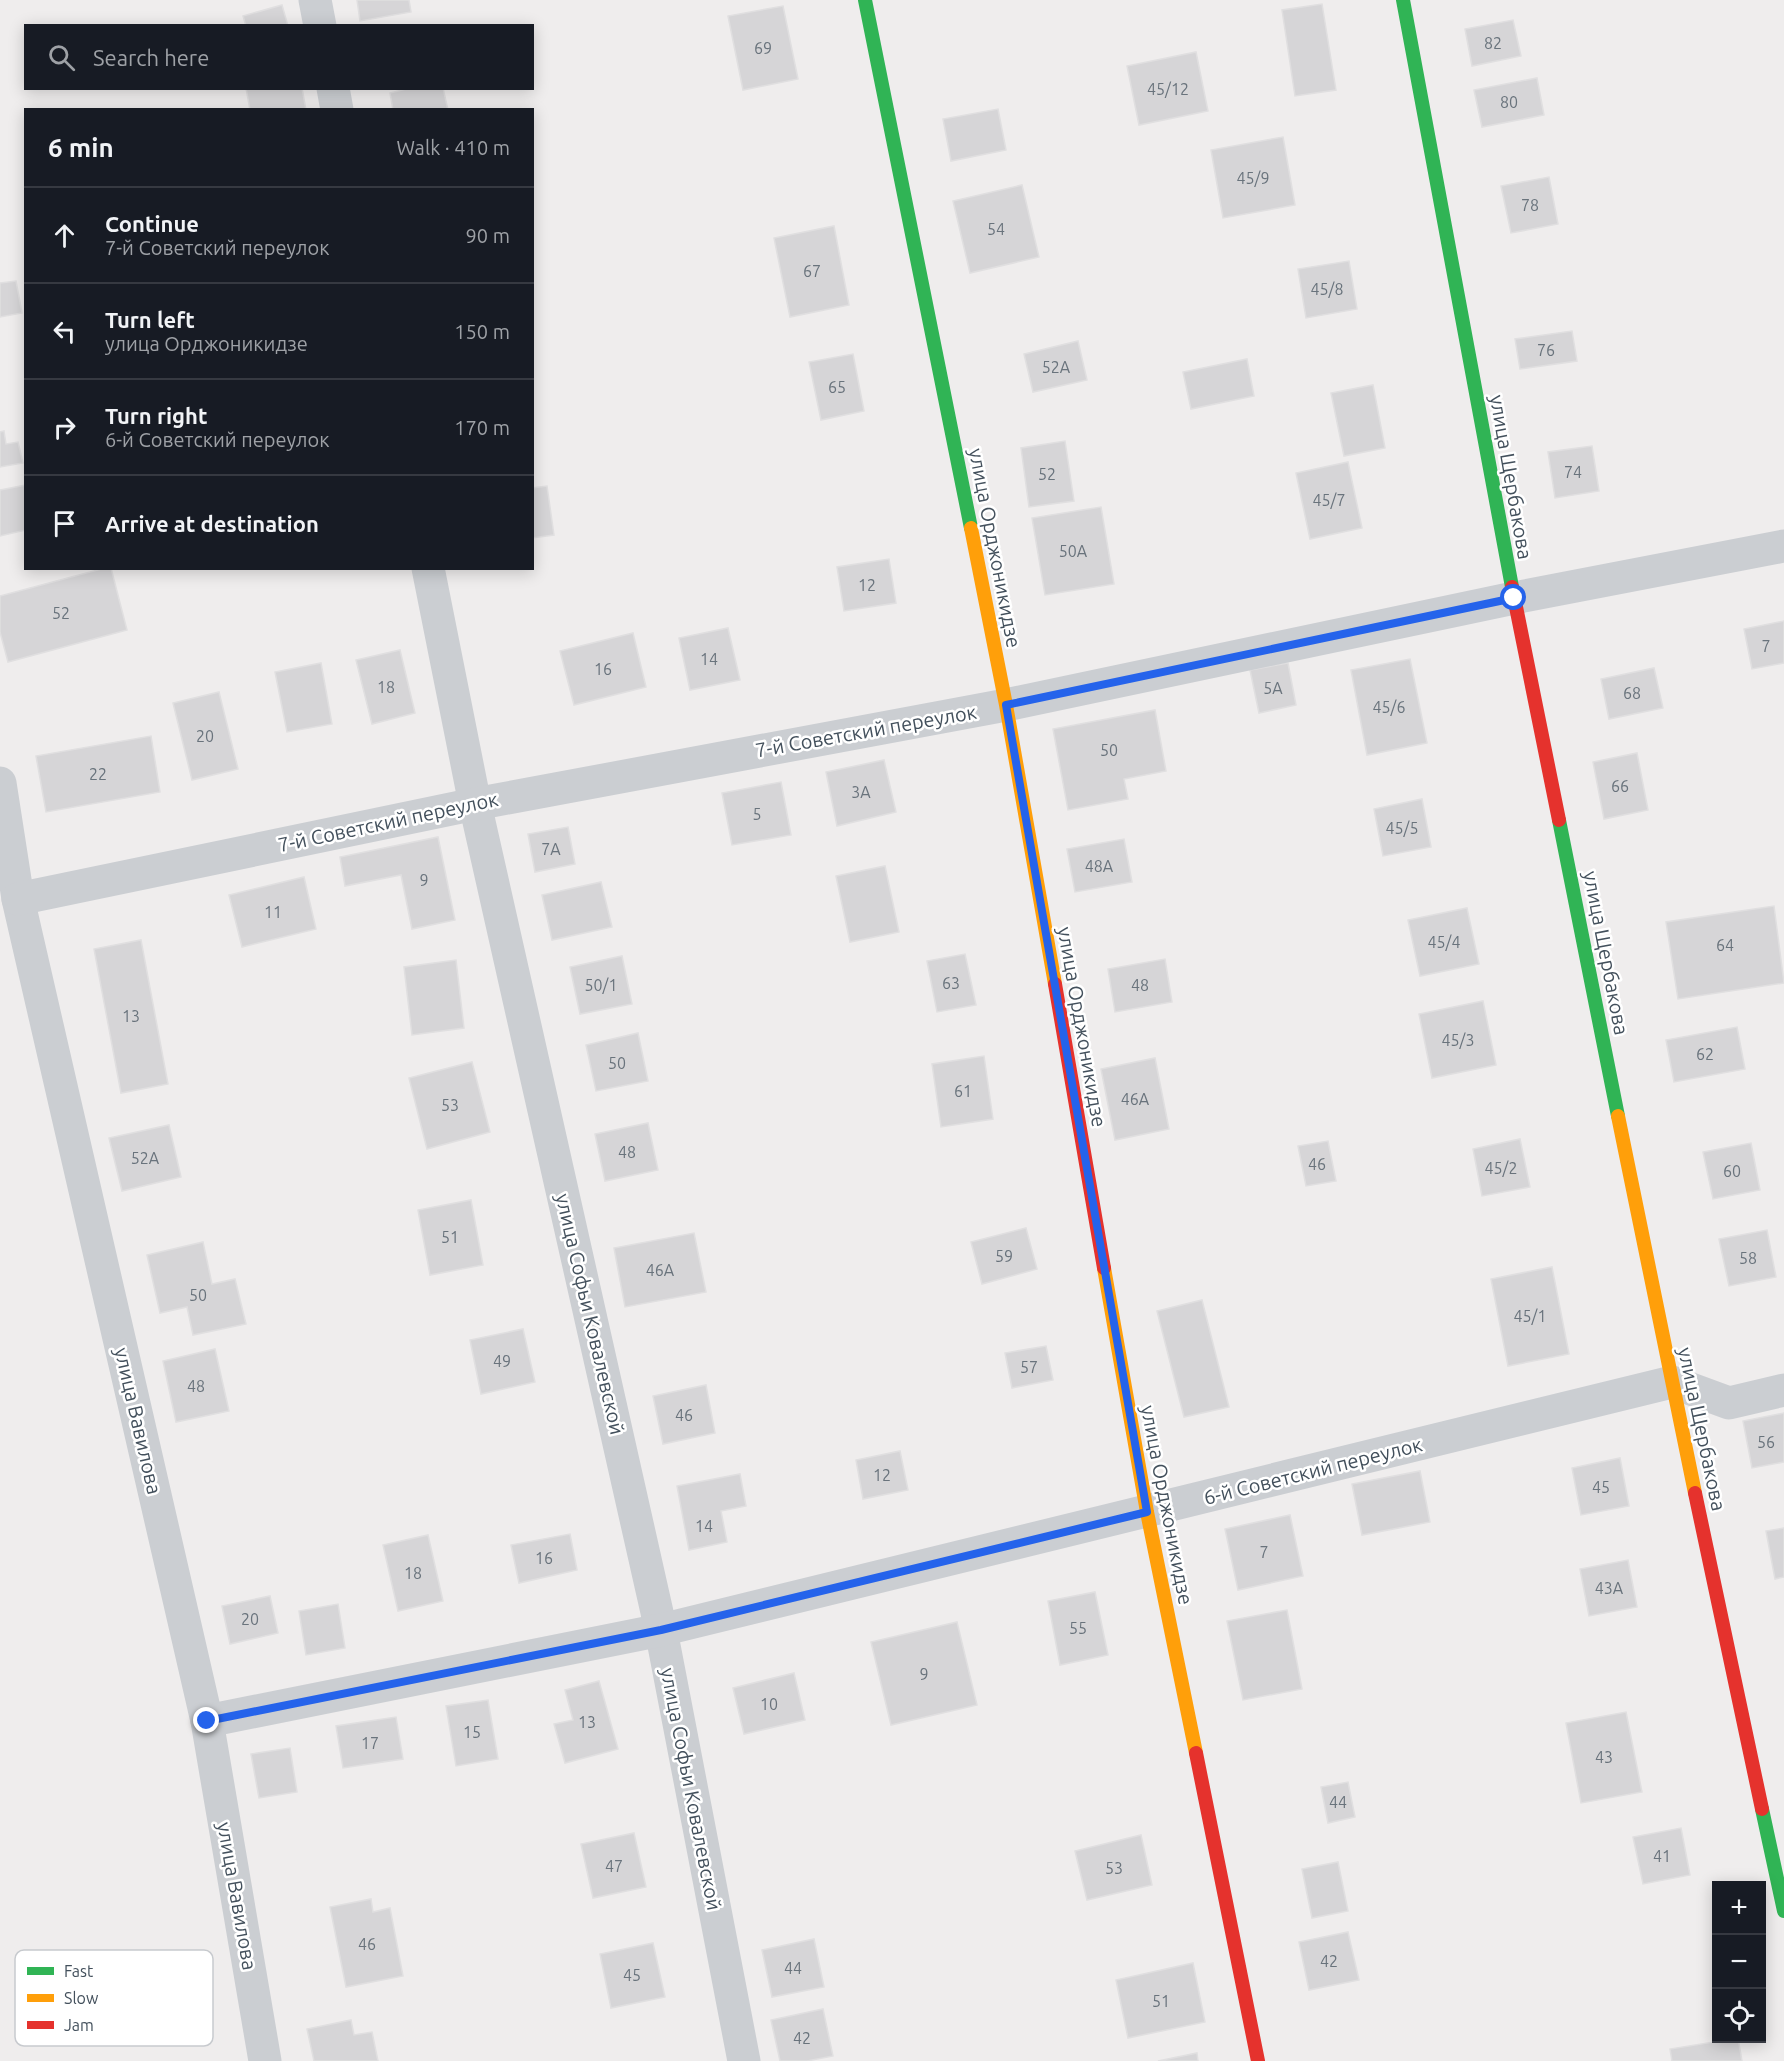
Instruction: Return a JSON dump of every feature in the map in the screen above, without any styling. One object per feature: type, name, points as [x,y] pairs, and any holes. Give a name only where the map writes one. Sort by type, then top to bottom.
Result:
[{"type":"street","points":[[315,0],[320,24]]},
{"type":"street","name":"улица Орджоникидзе","points":[[865,0],[1006,705],[1147,1512],[1258,2061]]},
{"type":"street","name":"улица Щербакова","points":[[1403,0],[1514,598],[1672,1382],[1784,1911]]},
{"type":"street","points":[[333,90],[337,108]]},
{"type":"street","name":"7-й Советский переулок","points":[[18,899],[475,804],[1006,705],[1514,598],[1784,546]]},
{"type":"street","name":"улица Софьи Ковалевской","points":[[428,570],[475,804],[661,1630],[744,2061]]},
{"type":"street","name":"улица Вавилова","points":[[0,783],[18,899],[207,1721],[265,2061]]},
{"type":"street","points":[[1672,1382],[1729,1402],[1784,1390]]},
{"type":"street","name":"6-й Советский переулок","points":[[207,1721],[661,1630],[1672,1382]]},
{"type":"building","points":[[357,0],[409,0],[411,12],[360,21]]},
{"type":"building","points":[[1322,4],[1336,90],[1295,96],[1282,10]]},
{"type":"building","points":[[282,5],[287,24],[245,24],[243,16]]},
{"type":"building","points":[[783,6],[798,79],[743,90],[728,16]]},
{"type":"building","points":[[1513,20],[1521,56],[1472,66],[1465,29]]},
{"type":"building","points":[[1196,52],[1208,111],[1139,125],[1127,66]]},
{"type":"building","points":[[1537,78],[1544,115],[1482,127],[1474,90]]},
{"type":"building","points":[[246,90],[302,90],[306,108],[250,108]]},
{"type":"building","points":[[402,90],[443,90],[448,108],[393,108],[390,93]]},
{"type":"building","points":[[998,109],[1006,150],[951,161],[943,119]]},
{"type":"building","points":[[1283,137],[1295,205],[1223,218],[1211,150]]},
{"type":"building","points":[[1549,177],[1558,224],[1511,233],[1501,186]]},
{"type":"building","points":[[1022,185],[1039,257],[970,273],[953,201]]},
{"type":"building","points":[[834,226],[849,305],[790,317],[774,238]]},
{"type":"building","points":[[1349,261],[1357,309],[1306,318],[1298,269]]},
{"type":"building","points":[[16,281],[22,313],[0,317],[0,283]]},
{"type":"building","points":[[1572,331],[1577,361],[1520,369],[1515,339]]},
{"type":"building","points":[[1078,341],[1087,380],[1033,392],[1024,354]]},
{"type":"building","points":[[853,354],[864,411],[821,420],[809,362]]},
{"type":"building","points":[[1247,359],[1254,396],[1191,409],[1183,372]]},
{"type":"building","points":[[1373,385],[1385,448],[1344,456],[1331,393]]},
{"type":"building","points":[[4,431],[6,444],[18,442],[23,463],[0,467],[0,432]]},
{"type":"building","points":[[1065,441],[1074,501],[1029,507],[1021,448]]},
{"type":"building","points":[[1592,446],[1599,491],[1555,498],[1548,452]]},
{"type":"building","points":[[1348,462],[1362,528],[1310,539],[1296,473]]},
{"type":"building","points":[[24,485],[24,530],[0,536],[0,490]]},
{"type":"building","points":[[547,486],[554,535],[534,538],[534,488]]},
{"type":"building","points":[[1101,507],[1114,584],[1045,595],[1032,518]]},
{"type":"building","points":[[889,559],[896,603],[844,611],[837,567]]},
{"type":"building","points":[[98,570],[112,570],[127,630],[8,662],[0,632],[0,596]]},
{"type":"building","points":[[1784,621],[1784,663],[1752,669],[1744,629]]},
{"type":"building","points":[[728,628],[740,680],[690,690],[679,638]]},
{"type":"building","points":[[633,633],[646,687],[574,705],[560,651]]},
{"type":"building","points":[[400,650],[415,713],[372,724],[356,660]]},
{"type":"building","points":[[1410,659],[1427,743],[1367,755],[1351,670]]},
{"type":"building","points":[[321,663],[332,724],[287,732],[275,672]]},
{"type":"building","points":[[1288,663],[1296,705],[1259,713],[1250,670]]},
{"type":"building","points":[[1654,668],[1663,708],[1609,719],[1601,679]]},
{"type":"building","points":[[219,692],[238,769],[192,780],[173,703]]},
{"type":"building","points":[[1155,710],[1166,771],[1124,779],[1128,799],[1068,810],[1053,729]]},
{"type":"building","points":[[151,736],[160,792],[46,812],[36,756]]},
{"type":"building","points":[[1637,753],[1648,810],[1604,819],[1593,762]]},
{"type":"building","points":[[884,760],[896,812],[837,826],[826,772]]},
{"type":"building","points":[[781,782],[791,835],[732,845],[722,793]]},
{"type":"building","points":[[1422,799],[1431,847],[1383,856],[1374,809]]},
{"type":"building","points":[[568,827],[575,864],[535,872],[528,834]]},
{"type":"building","points":[[438,837],[455,920],[412,929],[401,875],[345,886],[340,857]]},
{"type":"building","points":[[1124,839],[1132,882],[1075,892],[1067,849]]},
{"type":"building","points":[[885,866],[899,932],[850,942],[836,876]]},
{"type":"building","points":[[304,877],[316,929],[242,947],[229,895]]},
{"type":"building","points":[[601,882],[612,927],[552,940],[542,895]]},
{"type":"building","points":[[1774,906],[1784,983],[1678,999],[1666,922]]},
{"type":"building","points":[[1467,908],[1479,964],[1420,976],[1408,920]]},
{"type":"building","points":[[141,940],[168,1084],[121,1093],[94,949]]},
{"type":"building","points":[[965,954],[976,1005],[937,1012],[927,961]]},
{"type":"building","points":[[622,956],[632,1004],[580,1014],[570,967]]},
{"type":"building","points":[[1165,959],[1172,1002],[1115,1012],[1108,969]]},
{"type":"building","points":[[456,960],[464,1028],[412,1035],[404,967]]},
{"type":"building","points":[[1483,1001],[1496,1065],[1432,1078],[1419,1014]]},
{"type":"building","points":[[1737,1027],[1745,1069],[1674,1082],[1666,1040]]},
{"type":"building","points":[[638,1033],[648,1081],[596,1091],[586,1045]]},
{"type":"building","points":[[984,1056],[993,1119],[941,1127],[932,1064]]},
{"type":"building","points":[[1155,1058],[1169,1129],[1115,1140],[1101,1069]]},
{"type":"building","points":[[472,1062],[490,1132],[427,1149],[409,1078]]},
{"type":"building","points":[[648,1123],[658,1170],[605,1181],[595,1134]]},
{"type":"building","points":[[169,1125],[181,1177],[122,1191],[109,1138]]},
{"type":"building","points":[[1520,1139],[1530,1187],[1482,1196],[1473,1149]]},
{"type":"building","points":[[1328,1141],[1336,1181],[1306,1186],[1298,1146]]},
{"type":"building","points":[[1751,1143],[1760,1190],[1713,1199],[1703,1152]]},
{"type":"building","points":[[471,1200],[483,1265],[430,1275],[418,1210]]},
{"type":"building","points":[[1026,1228],[1037,1269],[982,1284],[971,1242]]},
{"type":"building","points":[[1767,1230],[1776,1277],[1729,1286],[1719,1239]]},
{"type":"building","points":[[694,1233],[706,1292],[625,1307],[614,1248]]},
{"type":"building","points":[[203,1242],[212,1284],[235,1279],[246,1324],[193,1335],[187,1307],[160,1313],[147,1255]]},
{"type":"building","points":[[1552,1267],[1569,1354],[1508,1366],[1491,1279]]},
{"type":"building","points":[[1202,1300],[1229,1407],[1184,1417],[1157,1311]]},
{"type":"building","points":[[523,1329],[535,1382],[481,1394],[470,1340]]},
{"type":"building","points":[[1046,1346],[1053,1380],[1012,1388],[1005,1353]]},
{"type":"building","points":[[215,1349],[229,1411],[176,1422],[163,1361]]},
{"type":"building","points":[[706,1385],[715,1433],[663,1444],[653,1396]]},
{"type":"building","points":[[1784,1413],[1784,1462],[1752,1468],[1743,1421]]},
{"type":"building","points":[[900,1451],[908,1490],[863,1499],[856,1460]]},
{"type":"building","points":[[1620,1458],[1629,1506],[1581,1515],[1572,1468]]},
{"type":"building","points":[[1420,1471],[1430,1522],[1362,1535],[1352,1484]]},
{"type":"building","points":[[740,1474],[746,1506],[721,1511],[727,1542],[689,1550],[677,1486]]},
{"type":"building","points":[[1290,1515],[1303,1576],[1238,1590],[1225,1529]]},
{"type":"building","points":[[1784,1528],[1784,1577],[1775,1579],[1766,1531]]},
{"type":"building","points":[[570,1534],[577,1570],[519,1583],[511,1545]]},
{"type":"building","points":[[428,1535],[443,1601],[398,1611],[383,1545]]},
{"type":"building","points":[[1628,1560],[1637,1607],[1589,1616],[1580,1569]]},
{"type":"building","points":[[1095,1592],[1108,1655],[1060,1665],[1048,1601]]},
{"type":"building","points":[[270,1596],[278,1633],[230,1644],[222,1606]]},
{"type":"building","points":[[338,1604],[345,1648],[306,1655],[299,1611]]},
{"type":"building","points":[[1287,1610],[1302,1689],[1243,1700],[1227,1621]]},
{"type":"building","points":[[957,1622],[977,1705],[891,1725],[871,1642]]},
{"type":"building","points":[[794,1673],[805,1720],[744,1734],[733,1688]]},
{"type":"building","points":[[599,1681],[618,1749],[565,1763],[554,1724],[573,1720],[565,1690]]},
{"type":"building","points":[[488,1700],[498,1759],[456,1766],[446,1706]]},
{"type":"building","points":[[1626,1712],[1642,1792],[1581,1803],[1566,1723]]},
{"type":"building","points":[[396,1717],[403,1759],[343,1768],[336,1726]]},
{"type":"building","points":[[290,1748],[297,1792],[259,1798],[251,1754]]},
{"type":"building","points":[[1348,1782],[1355,1817],[1328,1823],[1321,1787]]},
{"type":"building","points":[[1681,1828],[1690,1875],[1643,1884],[1633,1837]]},
{"type":"building","points":[[634,1833],[646,1887],[593,1898],[581,1844]]},
{"type":"building","points":[[1141,1835],[1152,1885],[1087,1900],[1075,1851]]},
{"type":"building","points":[[1338,1862],[1348,1911],[1312,1918],[1302,1869]]},
{"type":"building","points":[[371,1899],[373,1912],[390,1908],[403,1976],[346,1987],[330,1907]]},
{"type":"building","points":[[1348,1932],[1359,1980],[1309,1990],[1299,1942]]},
{"type":"building","points":[[814,1939],[824,1987],[772,1997],[762,1950]]},
{"type":"building","points":[[653,1943],[665,1997],[611,2008],[600,1954]]},
{"type":"building","points":[[1193,1963],[1205,2022],[1128,2038],[1116,1980]]},
{"type":"building","points":[[823,2009],[833,2056],[807,2061],[780,2061],[771,2020]]},
{"type":"building","points":[[351,2020],[354,2035],[372,2032],[378,2061],[314,2061],[307,2029]]},
{"type":"building","points":[[1712,2042],[1739,2043],[1742,2061],[1672,2061],[1670,2049]]},
{"type":"building","points":[[1197,2053],[1198,2061],[1158,2061]]},
{"type":"traffic: fast","points":[[865,0],[971,528]]},
{"type":"traffic: fast","points":[[1403,0],[1512,587]]},
{"type":"traffic: fast","points":[[1559,820],[1618,1116]]},
{"type":"traffic: fast","points":[[1762,1809],[1784,1911]]},
{"type":"traffic: slow","points":[[971,528],[1006,705],[1055,984]]},
{"type":"traffic: slow","points":[[1618,1116],[1695,1493]]},
{"type":"traffic: slow","points":[[1104,1268],[1147,1512],[1196,1753]]},
{"type":"traffic: jam","points":[[1512,587],[1559,820]]},
{"type":"traffic: jam","points":[[1055,984],[1104,1268]]},
{"type":"traffic: jam","points":[[1695,1493],[1762,1809]]},
{"type":"traffic: jam","points":[[1196,1753],[1258,2061]]},
{"type":"route","points":[[207,1721],[661,1630],[1147,1512],[1006,705],[1514,598]]}]
